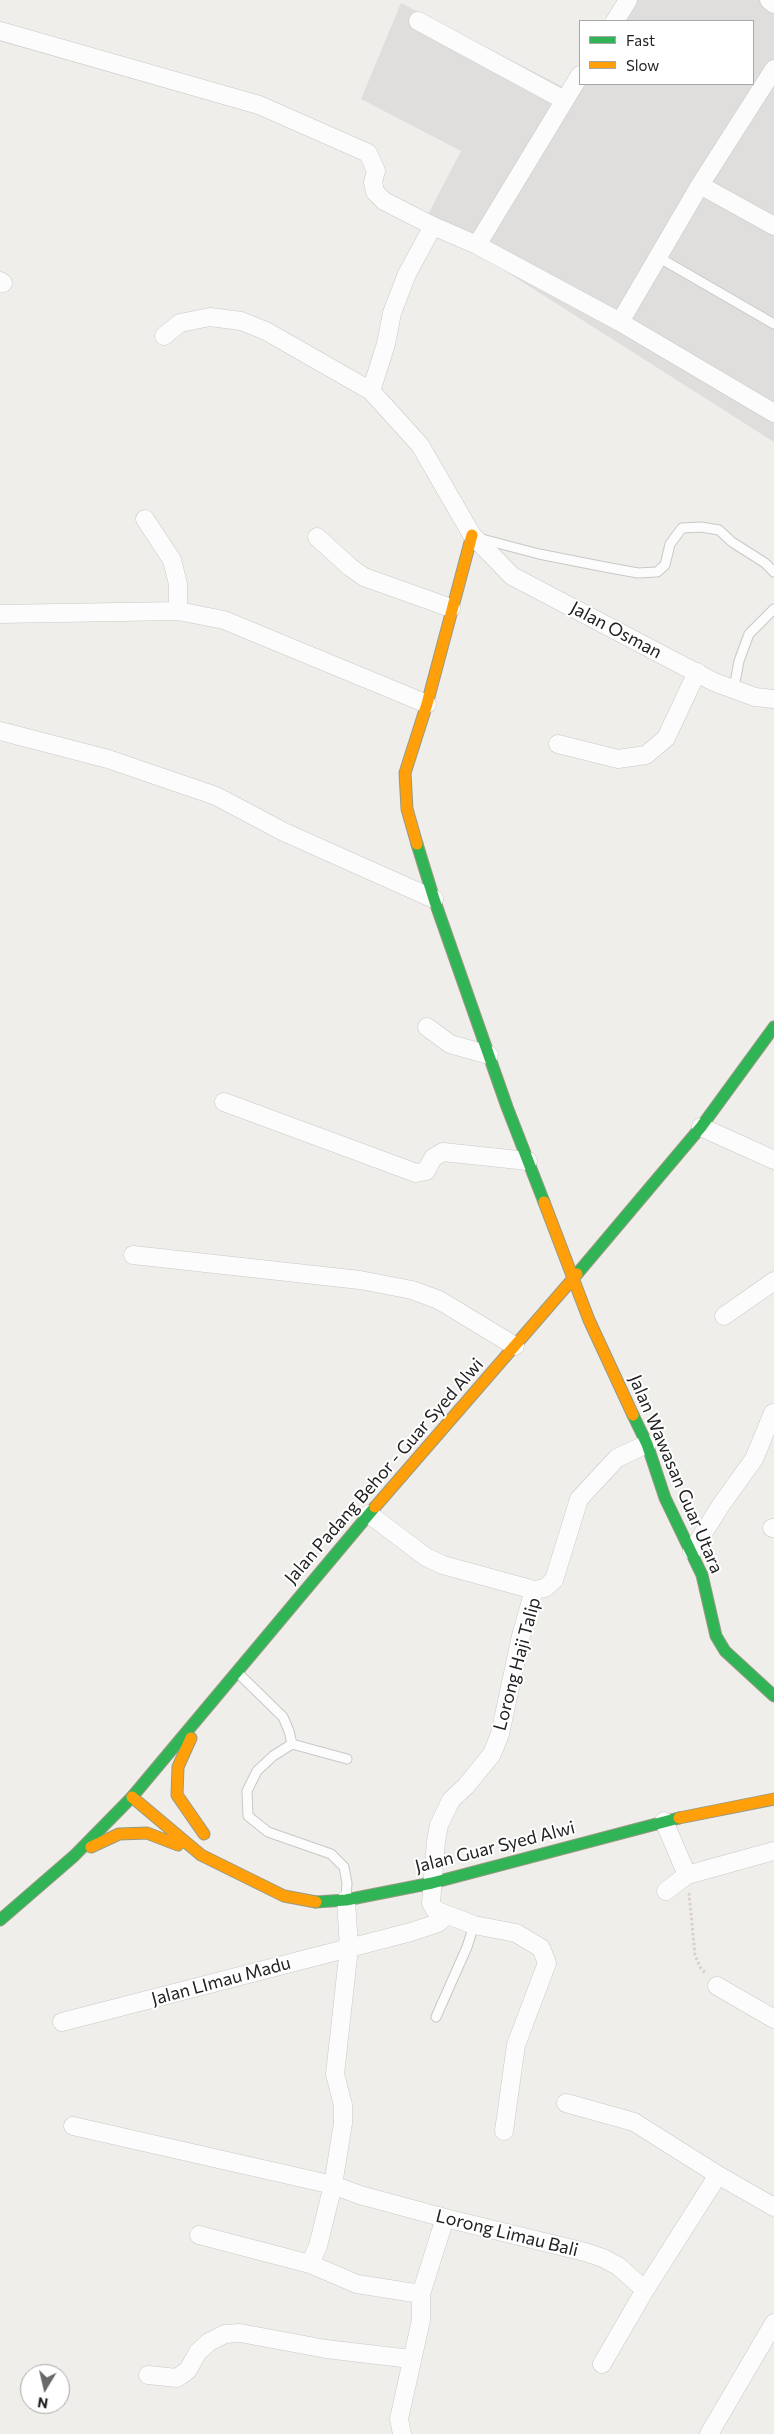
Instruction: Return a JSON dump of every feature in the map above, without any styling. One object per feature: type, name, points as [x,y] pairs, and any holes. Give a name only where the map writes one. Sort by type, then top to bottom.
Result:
[{"type":"street","points":[[616,20],[628,0]]},
{"type":"street","points":[[769,0],[774,4]]},
{"type":"street","points":[[418,21],[564,100]]},
{"type":"street","points":[[0,32],[259,106],[368,153],[376,171],[373,182],[375,192],[384,201],[433,226],[477,245],[620,322],[774,413]]},
{"type":"street","points":[[620,322],[700,185],[774,69]]},
{"type":"street","points":[[477,245],[579,77]]},
{"type":"street","points":[[700,185],[774,226]]},
{"type":"street","points":[[371,391],[386,344],[392,313],[407,274],[433,226]]},
{"type":"street","name":"Jalan Osman","points":[[164,336],[180,324],[210,317],[241,321],[266,331],[371,391],[420,445],[472,535],[512,576],[697,672],[756,697],[774,699]]},
{"type":"street","points":[[146,520],[172,560],[178,584],[178,611]]},
{"type":"street","name":"Jalan Wawasan Guar Utara","points":[[472,535],[451,608],[427,704],[405,773],[407,810],[434,899],[528,1161],[589,1320],[646,1444],[665,1498],[702,1575],[716,1636],[725,1651],[774,1696]]},
{"type":"street","points":[[316,537],[364,577],[451,608]]},
{"type":"street","points":[[0,614],[178,611],[224,620],[427,704]]},
{"type":"street","points":[[558,744],[618,759],[646,755],[666,738],[697,672]]},
{"type":"street","points":[[0,731],[46,741],[216,796],[284,832],[434,899]]},
{"type":"street","points":[[427,1027],[450,1044],[489,1055]]},
{"type":"street","name":"Jalan Padang Behor - Guar Syed Alwi","points":[[0,1920],[74,1856],[146,1785],[236,1671],[573,1279],[700,1128],[774,1027]]},
{"type":"street","points":[[224,1102],[416,1173],[426,1171],[433,1158],[443,1152],[528,1161]]},
{"type":"street","points":[[700,1128],[774,1160]]},
{"type":"street","points":[[133,1255],[360,1280],[412,1290],[439,1300],[515,1346]]},
{"type":"street","points":[[724,1316],[774,1281]]},
{"type":"street","points":[[692,1551],[721,1505],[754,1459],[773,1412]]},
{"type":"street","name":"Lorong Haji Talip","points":[[447,1915],[435,1910],[431,1903],[436,1841],[444,1814],[451,1800],[466,1786],[492,1754],[500,1734],[521,1636],[534,1590],[545,1588],[554,1580],[580,1499],[617,1458],[646,1444]]},
{"type":"street","points":[[369,1514],[435,1561],[534,1590]]},
{"type":"street","points":[[200,1718],[178,1766],[177,1795],[209,1841]]},
{"type":"street","name":"Jalan Guar Syed Alwi","points":[[132,1797],[201,1855],[284,1896],[313,1902],[346,1900],[432,1883],[664,1821],[774,1799]]},
{"type":"street","name":"Jalan Guar Syed Alwi","points":[[170,1805],[209,1841],[229,1869]]},
{"type":"street","points":[[664,1821],[687,1875]]},
{"type":"street","points":[[74,1856],[119,1834],[147,1833],[201,1855]]},
{"type":"street","points":[[666,1891],[687,1875],[774,1852]]},
{"type":"street","points":[[310,2264],[318,2246],[333,2185],[343,2123],[343,2104],[335,2074],[349,1948],[346,1900]]},
{"type":"street","points":[[447,1915],[474,1925],[516,1932],[541,1948],[547,1964],[516,2045],[504,2131]]},
{"type":"street","name":"Jalan LImau Madu","points":[[62,2022],[438,1924],[447,1915]]},
{"type":"street","points":[[717,1986],[774,2018]]},
{"type":"street","points":[[566,2103],[634,2122],[718,2175],[774,2207]]},
{"type":"street","name":"Lorong Limau Bali","points":[[73,2126],[333,2185],[360,2195],[445,2218],[603,2258],[618,2266],[645,2290]]},
{"type":"street","points":[[602,2364],[645,2290],[718,2175]]},
{"type":"street","points":[[402,2434],[399,2420],[421,2320],[421,2294],[445,2218]]},
{"type":"street","points":[[199,2235],[310,2264],[357,2284],[421,2294]]},
{"type":"street","points":[[709,2434],[774,2322]]},
{"type":"street","points":[[148,2375],[178,2378],[188,2370],[198,2352],[209,2342],[225,2334],[240,2333],[326,2349],[411,2359]]},
{"type":"lane","points":[[658,257],[774,324]]},
{"type":"lane","points":[[472,535],[490,542],[540,554],[638,573],[657,572],[665,565],[670,544],[682,528],[701,527],[719,530],[732,542],[765,563],[774,572]]},
{"type":"lane","points":[[734,688],[739,661],[749,634],[774,609]]},
{"type":"lane","points":[[236,1671],[282,1717],[292,1744]]},
{"type":"lane","points":[[346,1900],[347,1884],[344,1867],[331,1854],[268,1832],[248,1816],[247,1791],[257,1771],[272,1756],[292,1744],[347,1759]]},
{"type":"lane","points":[[436,2017],[467,1947],[474,1925]]},
{"type":"path","points":[[687,1875],[695,1955],[700,1967],[717,1986]]},
{"type":"shaded area","points":[[622,0],[774,0],[774,442],[425,220],[461,151],[361,99],[401,3],[573,92],[579,85],[754,85],[754,20],[612,20]]},
{"type":"traffic: fast","points":[[417,844],[434,899],[507,1107],[544,1202]]},
{"type":"traffic: fast","points":[[577,1274],[701,1127],[774,1027]]},
{"type":"traffic: fast","points":[[633,1415],[647,1444],[665,1498],[702,1575],[716,1636],[725,1651],[774,1696]]},
{"type":"traffic: fast","points":[[0,1920],[74,1856],[132,1797],[375,1507]]},
{"type":"traffic: fast","points":[[316,1902],[346,1900],[432,1883],[679,1818]]},
{"type":"traffic: slow","points":[[417,844],[407,809],[405,773],[427,704],[472,535]]},
{"type":"traffic: slow","points":[[544,1202],[589,1320],[633,1415]]},
{"type":"traffic: slow","points":[[375,1507],[577,1274]]},
{"type":"traffic: slow","points":[[191,1738],[178,1767],[177,1795],[204,1834]]},
{"type":"traffic: slow","points":[[132,1797],[201,1855],[284,1896],[316,1902]]},
{"type":"traffic: slow","points":[[679,1818],[774,1799]]},
{"type":"traffic: slow","points":[[91,1847],[119,1834],[147,1833],[178,1845]]}]
